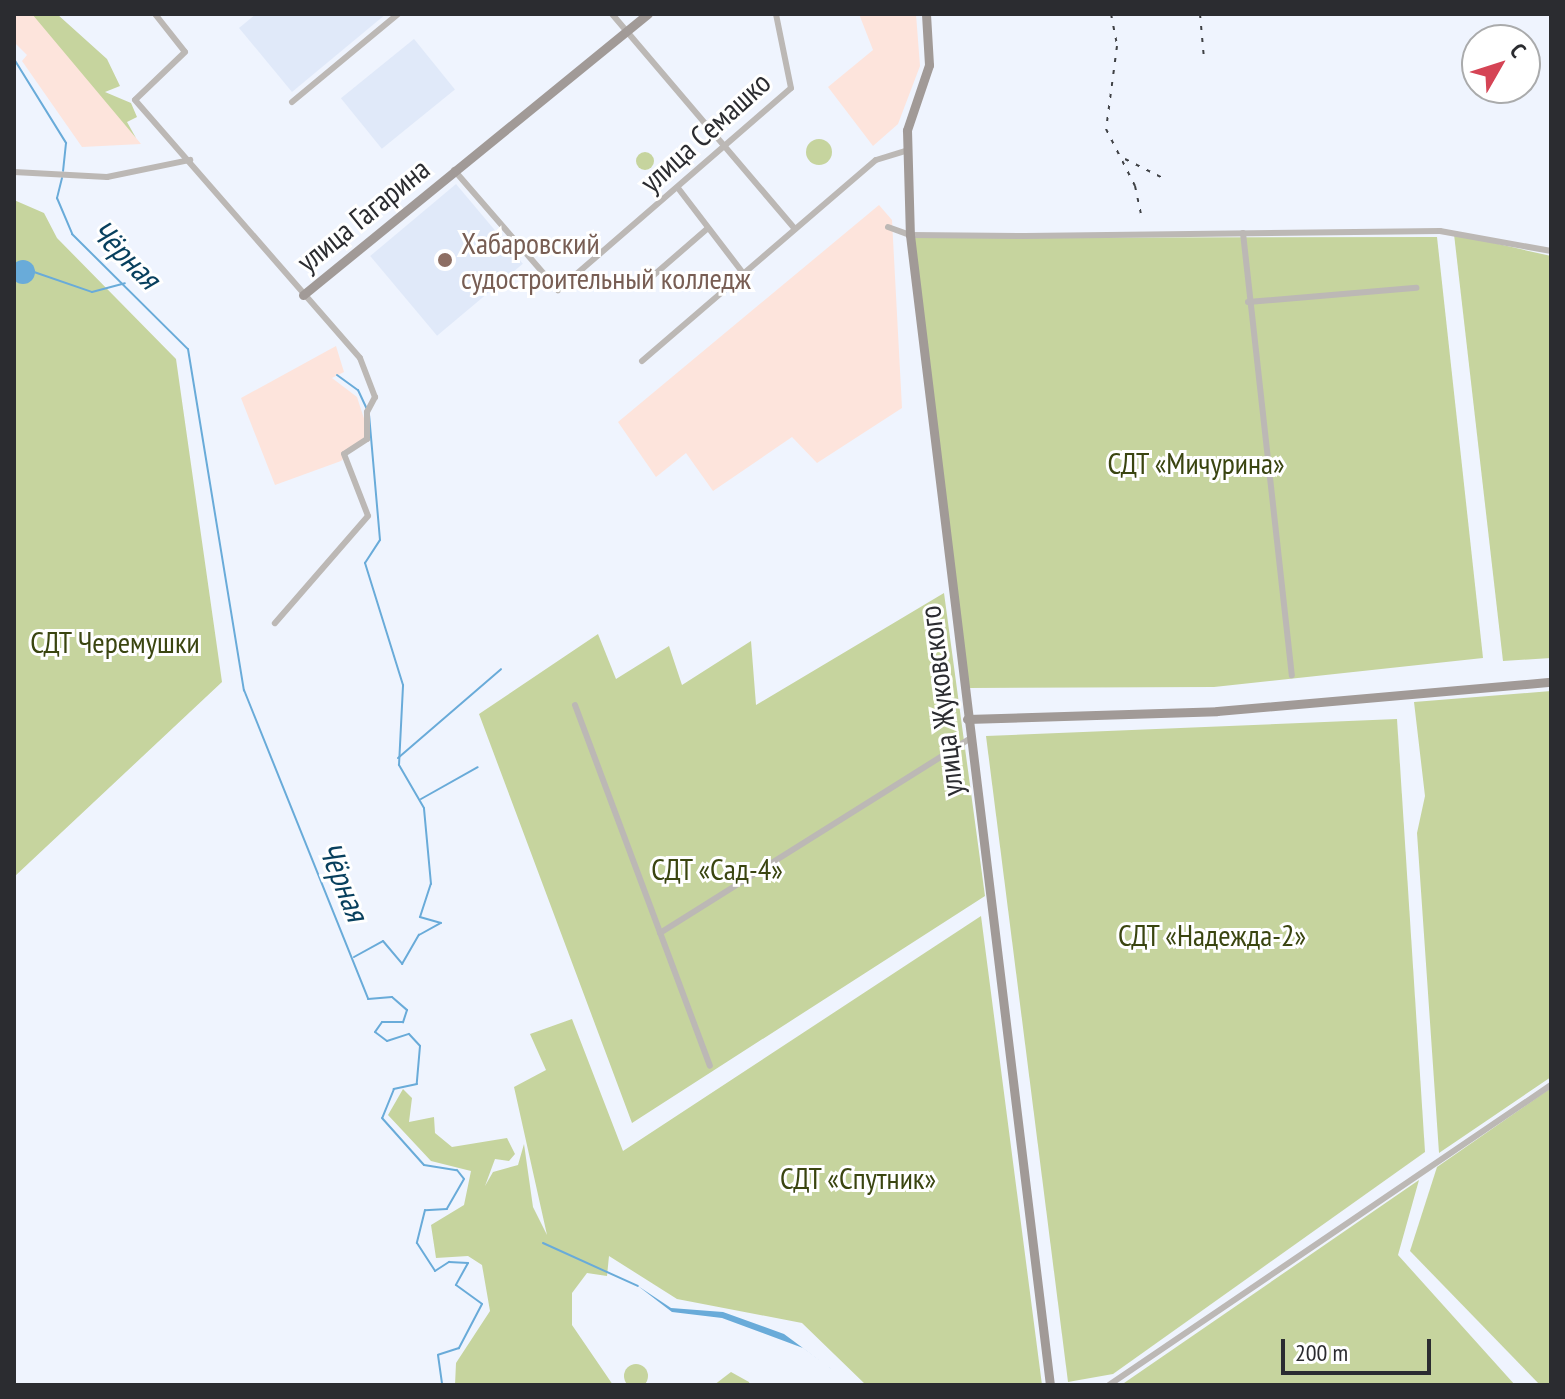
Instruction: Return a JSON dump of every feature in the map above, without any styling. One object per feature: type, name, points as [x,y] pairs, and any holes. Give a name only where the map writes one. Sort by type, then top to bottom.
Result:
[{"type":"main road","name":"улица Гагарина","points":[[303,295],[648,14]]},
{"type":"main road","name":"улица Жуковского","points":[[926,14],[929,65],[906,151],[910,235],[1050,1385]]},
{"type":"main road","points":[[967,719],[1217,711],[1551,682]]},
{"type":"street","name":"улица Гагарина","points":[[155,14],[185,52],[135,100],[190,160],[303,295]]},
{"type":"street","points":[[292,102],[398,14]]},
{"type":"street","points":[[612,14],[795,229]]},
{"type":"street","name":"улица Семашко","points":[[454,170],[558,290],[791,88],[776,14]]},
{"type":"street","points":[[642,361],[876,160],[906,151]]},
{"type":"street","points":[[14,172],[56,169],[107,177],[190,160]]},
{"type":"street","points":[[678,188],[743,273]]},
{"type":"street","points":[[888,227],[910,235],[1469,232],[1551,251]]},
{"type":"street","points":[[640,287],[708,228]]},
{"type":"street","points":[[1243,233],[1248,302],[1292,675]]},
{"type":"street","points":[[1248,302],[1416,288]]},
{"type":"street","points":[[275,623],[368,516],[344,454],[367,439],[367,412],[375,397],[369,369],[303,295]]},
{"type":"street","points":[[575,705],[710,1066]]},
{"type":"street","points":[[660,933],[969,739]]},
{"type":"street","points":[[1109,1385],[1551,1085]]},
{"type":"shaded area","points":[[14,14],[32,14],[54,36],[141,144],[82,147],[22,61],[27,55],[14,42]]},
{"type":"shaded area","points":[[256,14],[386,14],[292,92],[239,28]]},
{"type":"shaded area","points":[[859,14],[916,14],[920,66],[898,124],[873,146],[828,87],[873,50]]},
{"type":"shaded area","points":[[414,39],[455,90],[382,149],[341,98]]},
{"type":"shaded area","name":"Хабаровский судостроительный колледж","points":[[456,184],[523,264],[437,336],[370,256]]},
{"type":"shaded area","points":[[879,205],[892,220],[902,408],[817,463],[792,437],[713,491],[686,453],[656,477],[618,422]]},
{"type":"shaded area","points":[[336,346],[344,372],[332,378],[357,397],[369,434],[341,461],[275,485],[241,398]]},
{"type":"green space","points":[[32,14],[57,14],[107,59],[120,86],[105,92],[131,103],[137,117],[127,122],[136,138]]},
{"type":"green space","points":[[819,139],[828,143],[832,152],[828,161],[819,165],[810,161],[806,152],[810,143]]},
{"type":"green space","points":[[645,152],[654,161],[645,170],[636,161]]},
{"type":"green space","name":"СДТ Черемушки","points":[[14,200],[44,213],[57,238],[176,359],[222,682],[14,877]]},
{"type":"green space","points":[[1454,234],[1551,256],[1551,658],[1503,661]]},
{"type":"green space","name":"СДТ «Мичурина»","points":[[1437,237],[1483,658],[1214,687],[968,688],[912,238]]},
{"type":"green space","name":"СДТ «Сад-4»","points":[[944,593],[985,896],[632,1123],[479,714],[598,634],[616,679],[669,646],[682,685],[751,641],[756,705]]},
{"type":"green space","points":[[1551,691],[1551,1077],[1439,1153],[1417,833],[1425,796],[1414,702]]},
{"type":"green space","name":"СДТ «Надежда-2»","points":[[1397,719],[1425,1152],[1113,1374],[1068,1382],[986,736]]},
{"type":"green space","name":"СДТ «Спутник»","points":[[981,916],[1042,1385],[866,1385],[802,1323],[677,1299],[609,1256],[607,1276],[587,1273],[572,1293],[572,1325],[613,1385],[455,1385],[456,1363],[490,1311],[482,1265],[468,1256],[436,1258],[431,1225],[464,1205],[471,1171],[431,1161],[388,1115],[403,1089],[412,1098],[409,1122],[434,1117],[435,1133],[452,1147],[507,1138],[515,1154],[509,1161],[495,1159],[485,1186],[493,1172],[518,1165],[524,1144],[533,1207],[547,1235],[514,1087],[546,1070],[530,1034],[572,1019],[623,1151]]},
{"type":"green space","points":[[1551,1088],[1551,1385],[1540,1385],[1410,1251],[1437,1167]]},
{"type":"green space","points":[[1419,1180],[1398,1255],[1515,1385],[1124,1383]]},
{"type":"green space","points":[[636,1364],[644,1368],[648,1376],[644,1384],[636,1388],[628,1384],[624,1376],[628,1368]]},
{"type":"green space","points":[[731,1372],[749,1382],[750,1385],[714,1385]]},
{"type":"water","points":[[23,260],[31,264],[35,272],[31,280],[23,284],[15,280],[11,272],[15,264]]},
{"type":"water","points":[[638,1286],[671,1308],[723,1312],[784,1334],[803,1348],[722,1318],[672,1312]]},
{"type":"waterway","points":[[14,59],[66,143],[63,171]]},
{"type":"waterway","name":"Чёрная","points":[[62,178],[57,198],[72,234],[188,349],[244,690],[368,999],[392,997],[407,1010],[403,1022],[382,1022],[375,1032],[387,1041],[409,1034],[420,1046],[417,1084],[394,1089],[382,1118],[424,1165],[457,1170],[464,1179],[447,1209],[425,1210],[417,1243],[435,1271],[449,1262],[468,1263],[456,1285],[482,1304],[459,1348],[438,1355],[442,1385]]},
{"type":"waterway","points":[[34,272],[92,292],[125,283]]},
{"type":"waterway","points":[[337,375],[358,390],[367,409]]},
{"type":"waterway","points":[[354,957],[383,941],[402,964],[419,935],[441,923],[420,917],[431,884],[424,808],[399,765],[403,685],[365,563],[380,540],[369,415]]},
{"type":"waterway","points":[[398,758],[501,669]]},
{"type":"waterway","points":[[421,799],[478,767]]},
{"type":"waterway","points":[[543,1243],[638,1286]]},
{"type":"railway","points":[[1111,14],[1117,46],[1106,129],[1135,186],[1141,214]]},
{"type":"railway","points":[[1200,14],[1204,59]]},
{"type":"railway","points":[[1125,159],[1163,178]]},
{"type":"place","name":"Хабаровский судостроительный колледж","points":[[445,260]]}]
